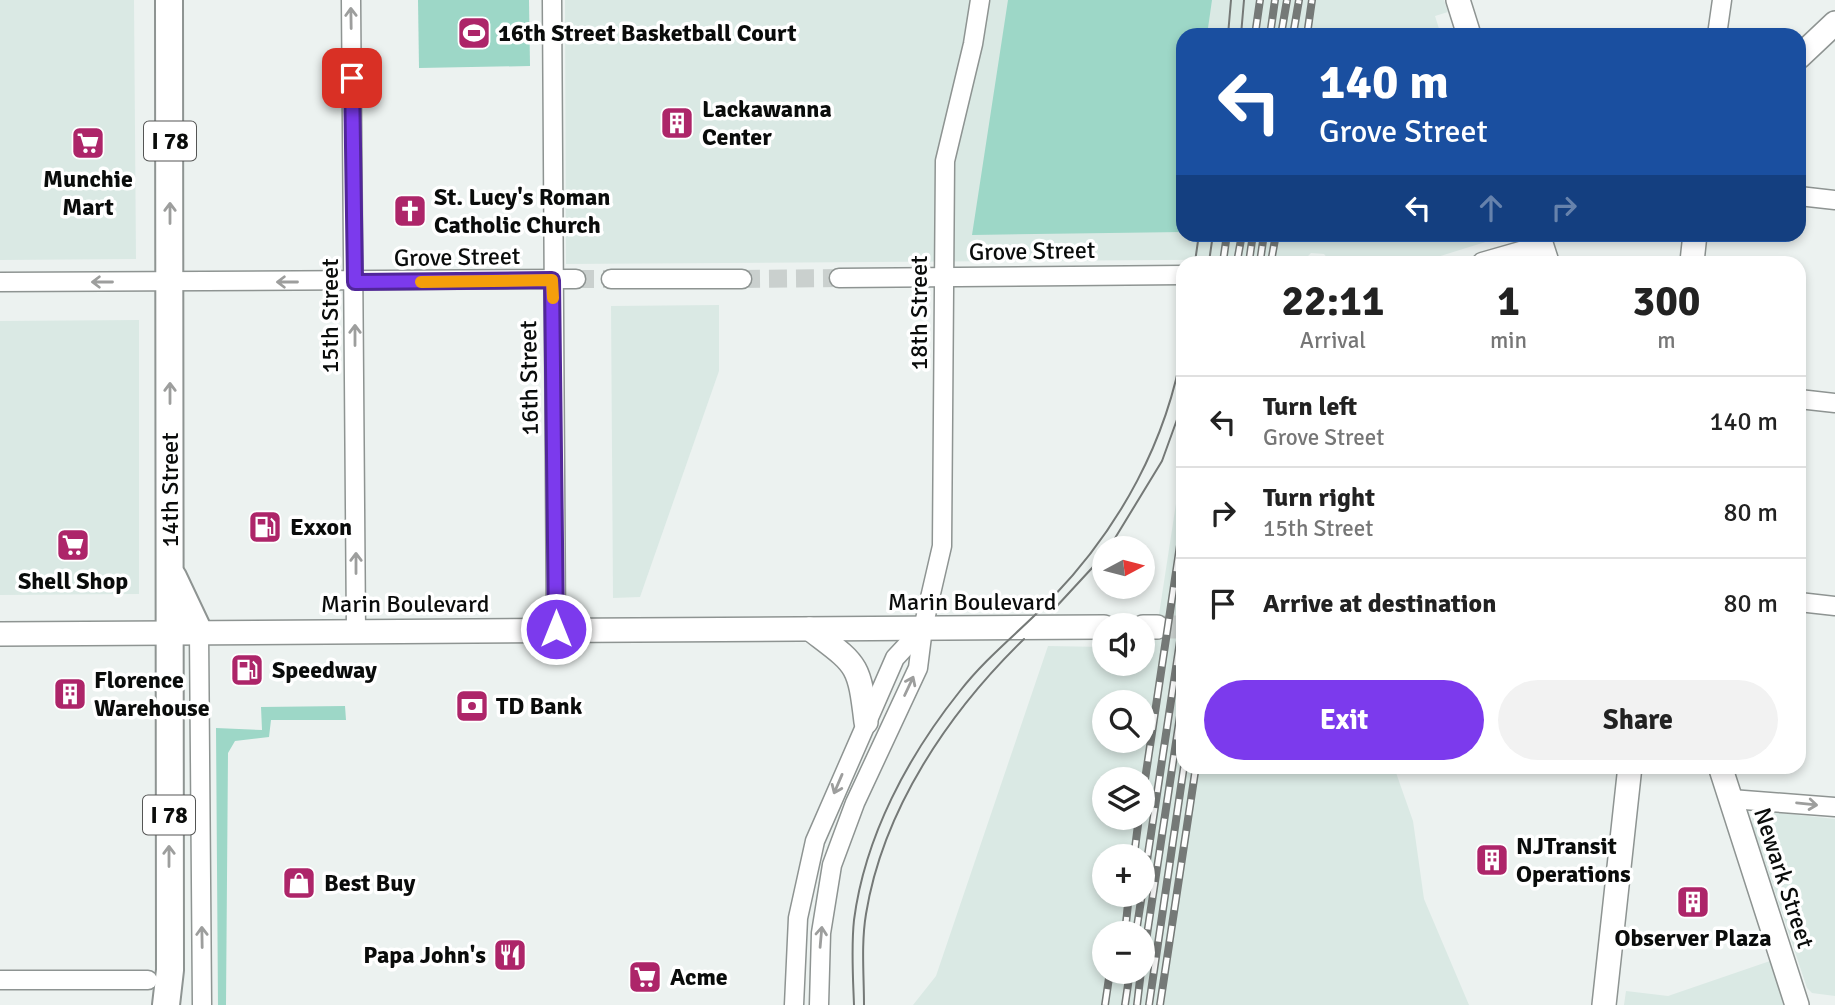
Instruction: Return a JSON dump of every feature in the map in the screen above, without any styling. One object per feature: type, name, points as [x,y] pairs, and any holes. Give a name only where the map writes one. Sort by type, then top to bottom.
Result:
[{"type":"highway","name":"14th Street","points":[[161,988],[168,655],[171,633],[169,0]]},
{"type":"highway","points":[[170,572],[200,632]]},
{"type":"main road","points":[[1458,0],[1467,28]]},
{"type":"main road","points":[[1806,50],[1835,23]]},
{"type":"main road","name":"Marin Boulevard","points":[[0,634],[1092,627]]},
{"type":"main road","points":[[810,629],[851,661],[861,684],[866,722]]},
{"type":"main road","points":[[1604,1005],[1629,774]]},
{"type":"main road","name":"Newark Street","points":[[1723,774],[1802,1004]]},
{"type":"street","name":"15th Street","points":[[351,0],[356,631]]},
{"type":"street","name":"16th Street","points":[[552,0],[556,629]]},
{"type":"street","name":"18th Street","points":[[818,1005],[821,933],[832,865],[855,803],[918,668],[943,527],[945,161],[974,44],[980,0]]},
{"type":"street","points":[[1718,28],[1722,0]]},
{"type":"street","points":[[1806,197],[1835,200]]},
{"type":"street","points":[[1506,256],[1542,247]]},
{"type":"street","name":"Grove Street","points":[[839,278],[1176,275]]},
{"type":"street","name":"Grove Street","points":[[0,282],[576,279]]},
{"type":"street","points":[[611,279],[742,279]]},
{"type":"street","points":[[1806,400],[1835,403]]},
{"type":"street","points":[[1806,603],[1835,606]]},
{"type":"street","points":[[794,1005],[794,957],[804,881],[823,820],[895,658],[923,628]]},
{"type":"street","points":[[200,632],[202,1005]]},
{"type":"street","points":[[1731,799],[1835,807]]},
{"type":"street","points":[[0,980],[161,988]]},
{"type":"shaded area","points":[[0,0],[134,0],[136,259],[0,260]]},
{"type":"shaded area","points":[[565,0],[1444,0],[1448,12],[1435,16],[1439,28],[1176,28],[1176,242],[1485,242],[1440,256],[1326,256],[1311,253],[1308,256],[1176,256],[1176,260],[566,264]]},
{"type":"shaded area","points":[[719,305],[719,371],[640,597],[613,598],[611,306]]},
{"type":"shaded area","points":[[139,320],[139,594],[0,595],[0,321]]},
{"type":"shaded area","points":[[1176,504],[1176,774],[1396,774],[1413,821],[1424,899],[1469,1005],[913,1005],[936,976],[1048,646],[1092,647],[1092,676],[1155,676],[1155,640]]},
{"type":"shaded area","points":[[1761,811],[1835,819],[1835,996],[1812,993],[1807,988],[1752,823],[1753,814]]},
{"type":"shaded area","points":[[1770,961],[1784,1005],[1624,1005],[1626,991],[1668,996]]},
{"type":"green space","name":"16th Street Basketball Court","points":[[418,0],[529,0],[530,66],[419,68]]},
{"type":"green space","points":[[1008,0],[1212,0],[1208,28],[1176,28],[1176,232],[972,235]]},
{"type":"green space","points":[[345,706],[346,720],[271,720],[269,737],[235,741],[228,753],[226,1005],[218,1005],[216,728],[262,730],[261,707]]},
{"type":"tunnel","points":[[742,279],[839,278]]},
{"type":"tunnel","points":[[576,279],[611,279]]},
{"type":"tunnel","points":[[1157,627],[1176,627]]},
{"type":"tram line","points":[[1229,28],[1231,0]]},
{"type":"tram line","points":[[1242,28],[1244,0]]},
{"type":"tram line","points":[[1196,256],[1198,242]]},
{"type":"tram line","points":[[1210,256],[1212,242]]},
{"type":"tram line","points":[[854,1005],[854,920],[868,858],[892,798],[923,742],[960,691],[1041,609],[1099,542],[1119,512],[1153,449],[1176,381]]},
{"type":"tram line","points":[[1116,536],[1162,461],[1176,422]]},
{"type":"tram line","points":[[1056,607],[1092,568]]},
{"type":"tram line","points":[[864,1005],[864,925],[887,837],[923,764],[946,730],[996,667],[1024,639]]},
{"type":"railway","points":[[1256,28],[1260,0]]},
{"type":"railway","points":[[1271,28],[1275,0]]},
{"type":"railway","points":[[1282,28],[1287,0]]},
{"type":"railway","points":[[1294,28],[1299,0]]},
{"type":"railway","points":[[1308,28],[1312,0]]},
{"type":"railway","points":[[1224,256],[1226,242]]},
{"type":"railway","points":[[1238,256],[1241,242]]},
{"type":"railway","points":[[1250,256],[1252,242]]},
{"type":"railway","points":[[1261,256],[1263,242]]},
{"type":"railway","points":[[1272,256],[1275,242]]},
{"type":"railway","points":[[1147,767],[1176,572]]},
{"type":"railway","points":[[1149,844],[1176,668]]},
{"type":"railway","points":[[1149,921],[1176,742]]},
{"type":"railway","points":[[1149,1005],[1183,774]]},
{"type":"railway","points":[[1160,1005],[1195,774]]},
{"type":"railway","points":[[1136,844],[1137,830]]},
{"type":"railway","points":[[1126,921],[1128,907]]},
{"type":"railway","points":[[1138,921],[1140,907]]},
{"type":"railway","points":[[1105,1005],[1108,984]]},
{"type":"railway","points":[[1125,1005],[1128,984]]},
{"type":"railway","points":[[1137,1005],[1139,984]]},
{"type":"slow traffic","points":[[421,282],[552,280],[553,298]]},
{"type":"place","name":"16th Street Basketball Court","points":[[474,33]]},
{"type":"place","name":"Lackawanna Center","points":[[677,123]]},
{"type":"place","name":"Munchie Mart","points":[[88,143]]},
{"type":"place","name":"St. Lucy's Roman Catholic Church","points":[[410,211]]},
{"type":"place","name":"Exxon","points":[[265,527]]},
{"type":"place","name":"Shell Shop","points":[[73,545]]},
{"type":"place","name":"Speedway","points":[[247,670]]},
{"type":"place","name":"Florence Warehouse","points":[[70,694]]},
{"type":"place","name":"TD Bank","points":[[472,706]]},
{"type":"place","name":"NJTransit Operations","points":[[1492,860]]},
{"type":"place","name":"Best Buy","points":[[299,883]]},
{"type":"place","name":"Observer Plaza","points":[[1693,902]]},
{"type":"place","name":"Papa John's","points":[[510,955]]},
{"type":"place","name":"Acme","points":[[645,977]]},
{"type":"route","points":[[352,78],[355,282],[552,280],[556,629]]}]
